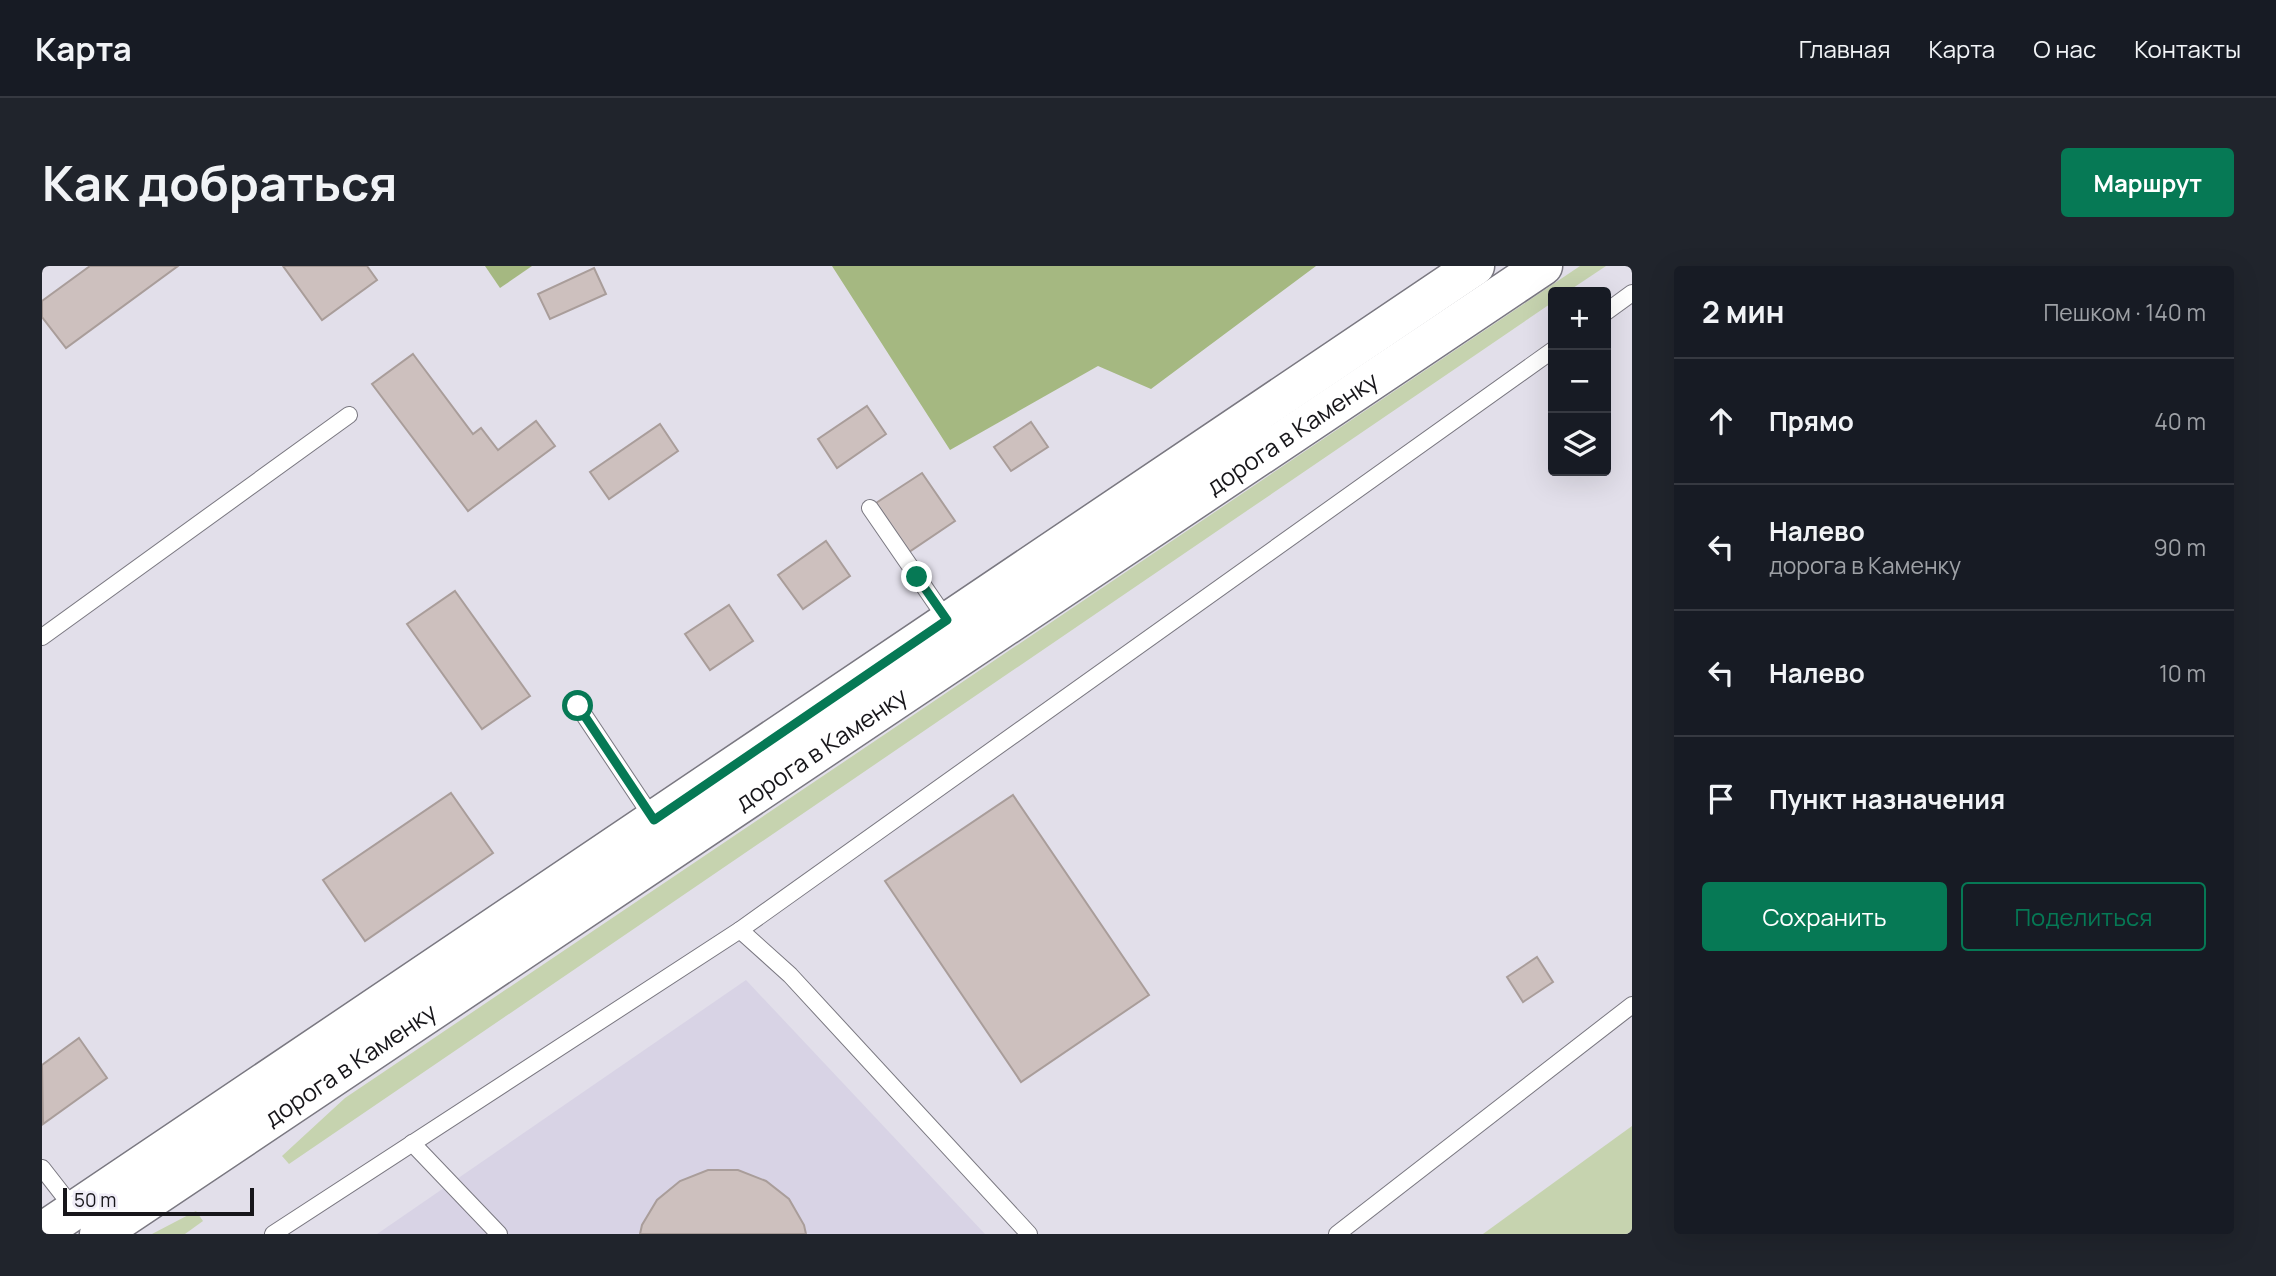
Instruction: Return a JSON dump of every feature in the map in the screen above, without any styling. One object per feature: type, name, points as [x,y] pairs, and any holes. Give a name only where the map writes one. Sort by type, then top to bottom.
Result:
[{"type":"main road","name":"дорога в Каменку","points":[[86,1222],[654,820],[1475,266]]},
{"type":"main road","name":"дорога в Каменку","points":[[42,1232],[86,1222],[1543,266]]},
{"type":"lane","points":[[1611,308],[1632,293]]},
{"type":"lane","points":[[272,1234],[740,930],[1548,354]]},
{"type":"lane","points":[[42,638],[349,415]]},
{"type":"lane","points":[[870,509],[947,620]]},
{"type":"lane","points":[[578,706],[654,820]]},
{"type":"lane","points":[[740,930],[790,975],[1029,1234]]},
{"type":"lane","points":[[1337,1234],[1632,1005]]},
{"type":"lane","points":[[412,1143],[499,1234]]},
{"type":"lane","points":[[42,1168],[86,1222]]},
{"type":"shaded area","points":[[746,980],[985,1234],[377,1234]]},
{"type":"green space","points":[[485,266],[532,266],[500,288]]},
{"type":"green space","points":[[832,266],[1316,266],[1151,389],[1098,366],[950,450]]},
{"type":"green space","points":[[1580,266],[1606,266],[1574,287],[1549,287]]},
{"type":"green space","points":[[1548,288],[1548,305],[289,1164],[282,1156],[345,1098]]},
{"type":"green space","points":[[1632,1126],[1632,1234],[1483,1234]]},
{"type":"green space","points":[[196,1211],[203,1221],[185,1234],[152,1234]]},
{"type":"building","points":[[90,266],[178,266],[66,348],[42,317],[42,301]]},
{"type":"building","points":[[283,266],[367,266],[377,280],[322,320]]},
{"type":"building","points":[[594,268],[606,294],[550,319],[538,294]]},
{"type":"building","points":[[413,354],[473,434],[481,428],[498,450],[536,421],[555,446],[468,511],[372,384]]},
{"type":"building","points":[[867,406],[886,434],[837,468],[818,439]]},
{"type":"building","points":[[1031,422],[1048,447],[1011,471],[994,447]]},
{"type":"building","points":[[660,424],[678,451],[609,499],[590,472]]},
{"type":"building","points":[[922,473],[955,521],[909,552],[876,503]]},
{"type":"building","points":[[826,541],[850,576],[803,609],[778,575]]},
{"type":"building","points":[[455,591],[530,696],[482,729],[407,624]]},
{"type":"building","points":[[729,605],[753,641],[710,670],[685,634]]},
{"type":"building","points":[[451,793],[493,853],[365,941],[323,880]]},
{"type":"building","points":[[1013,795],[1149,995],[1021,1082],[885,881]]},
{"type":"building","points":[[1537,957],[1553,982],[1523,1002],[1507,977]]},
{"type":"building","points":[[79,1038],[107,1078],[43,1124],[42,1065]]},
{"type":"building","points":[[708,1170],[738,1170],[766,1181],[789,1199],[804,1225],[806,1234],[640,1234],[642,1225],[657,1200],[680,1181]]},
{"type":"route","points":[[578,706],[654,820],[947,620],[917,577]]}]
